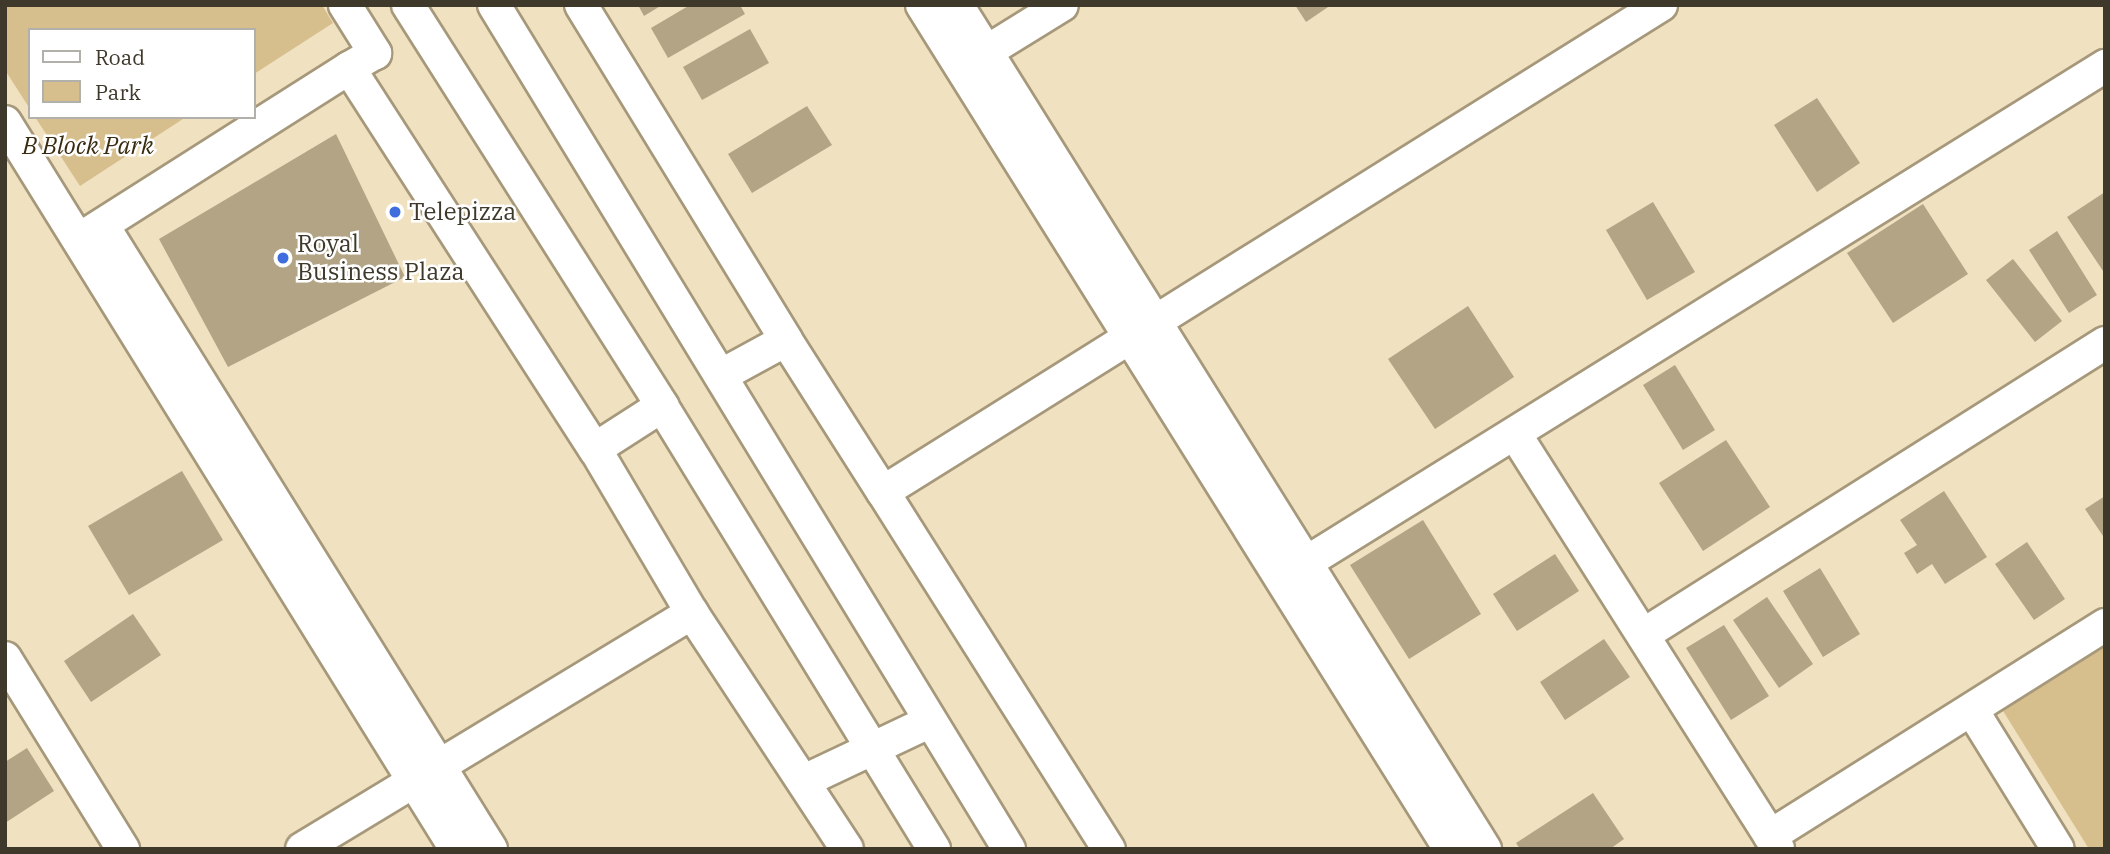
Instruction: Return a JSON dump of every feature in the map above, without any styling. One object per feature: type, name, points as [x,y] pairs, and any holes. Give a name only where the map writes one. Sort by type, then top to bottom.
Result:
[{"type":"street","points":[[91,233],[375,53],[345,5]]},
{"type":"street","points":[[408,5],[662,406],[934,849]]},
{"type":"street","points":[[494,5],[722,375],[929,722],[1009,849]]},
{"type":"street","points":[[581,5],[786,340],[1109,849]]},
{"type":"street","points":[[922,5],[1307,562],[1485,849]]},
{"type":"street","points":[[957,5],[1142,326],[1450,849]]},
{"type":"street","points":[[986,52],[1062,5]]},
{"type":"street","points":[[883,492],[1142,326],[1661,5]]},
{"type":"street","points":[[1307,562],[2105,66]]},
{"type":"street","points":[[349,68],[595,449],[692,614],[847,849]]},
{"type":"street","points":[[5,122],[91,233],[426,773],[491,849]]},
{"type":"street","points":[[722,375],[786,340]]},
{"type":"street","points":[[1643,635],[2105,343]]},
{"type":"street","points":[[595,449],[662,406]]},
{"type":"street","points":[[1515,434],[1774,843],[1972,710],[2105,625]]},
{"type":"street","points":[[302,849],[692,614]]},
{"type":"street","points":[[5,658],[123,849]]},
{"type":"street","points":[[1972,710],[2058,849]]},
{"type":"street","points":[[804,780],[929,722]]},
{"type":"street","points":[[426,773],[456,849]]},
{"type":"green space","name":"B Block Park","points":[[5,5],[322,5],[333,23],[256,73],[256,28],[28,28],[28,106],[5,70]]},
{"type":"green space","name":"B Block Park","points":[[36,119],[183,119],[80,186]]},
{"type":"green space","points":[[2105,640],[2105,849],[2089,849],[2000,706]]},
{"type":"building","points":[[638,5],[662,5],[644,16]]},
{"type":"building","points":[[690,5],[740,5],[745,14],[668,58],[651,28]]},
{"type":"building","points":[[1295,5],[1331,5],[1306,22]]},
{"type":"building","points":[[750,29],[769,63],[702,100],[683,67]]},
{"type":"building","points":[[1817,98],[1860,163],[1817,192],[1774,125]]},
{"type":"building","points":[[807,106],[832,145],[752,193],[728,154]]},
{"type":"building","name":"Royal Business Plaza","points":[[336,134],[405,277],[228,367],[159,239]]},
{"type":"building","points":[[2105,192],[2105,274],[2067,217]]},
{"type":"building","points":[[1653,202],[1695,272],[1647,300],[1606,230]]},
{"type":"building","points":[[1923,204],[1968,274],[1893,323],[1847,253]]},
{"type":"building","points":[[2057,231],[2097,295],[2069,313],[2029,250]]},
{"type":"building","points":[[2013,259],[2062,321],[2035,342],[1986,280]]},
{"type":"building","points":[[1468,306],[1514,377],[1435,429],[1388,359]]},
{"type":"building","points":[[1675,365],[1715,430],[1683,450],[1643,385]]},
{"type":"building","points":[[1726,440],[1770,507],[1703,551],[1659,483]]},
{"type":"building","points":[[182,471],[223,540],[129,595],[88,526]]},
{"type":"building","points":[[1944,491],[1987,557],[1945,584],[1932,564],[1917,574],[1904,553],[1917,545],[1900,520]]},
{"type":"building","points":[[2105,496],[2105,539],[2085,509]]},
{"type":"building","points":[[1423,520],[1481,614],[1409,659],[1350,565]]},
{"type":"building","points":[[2027,542],[2065,599],[2034,620],[1995,564]]},
{"type":"building","points":[[1555,554],[1579,591],[1517,631],[1493,594]]},
{"type":"building","points":[[1820,568],[1860,634],[1823,657],[1783,591]]},
{"type":"building","points":[[1767,597],[1813,664],[1779,688],[1733,620]]},
{"type":"building","points":[[133,614],[161,655],[91,702],[64,661]]},
{"type":"building","points":[[1724,625],[1769,696],[1731,720],[1686,648]]},
{"type":"building","points":[[1604,639],[1630,677],[1565,720],[1540,682]]},
{"type":"building","points":[[27,748],[54,791],[5,823],[5,762]]},
{"type":"building","points":[[1593,793],[1624,839],[1610,849],[1520,849],[1516,843]]},
{"type":"place","name":"Telepizza","points":[[395,212]]},
{"type":"place","name":"Royal Business Plaza","points":[[283,258]]}]
